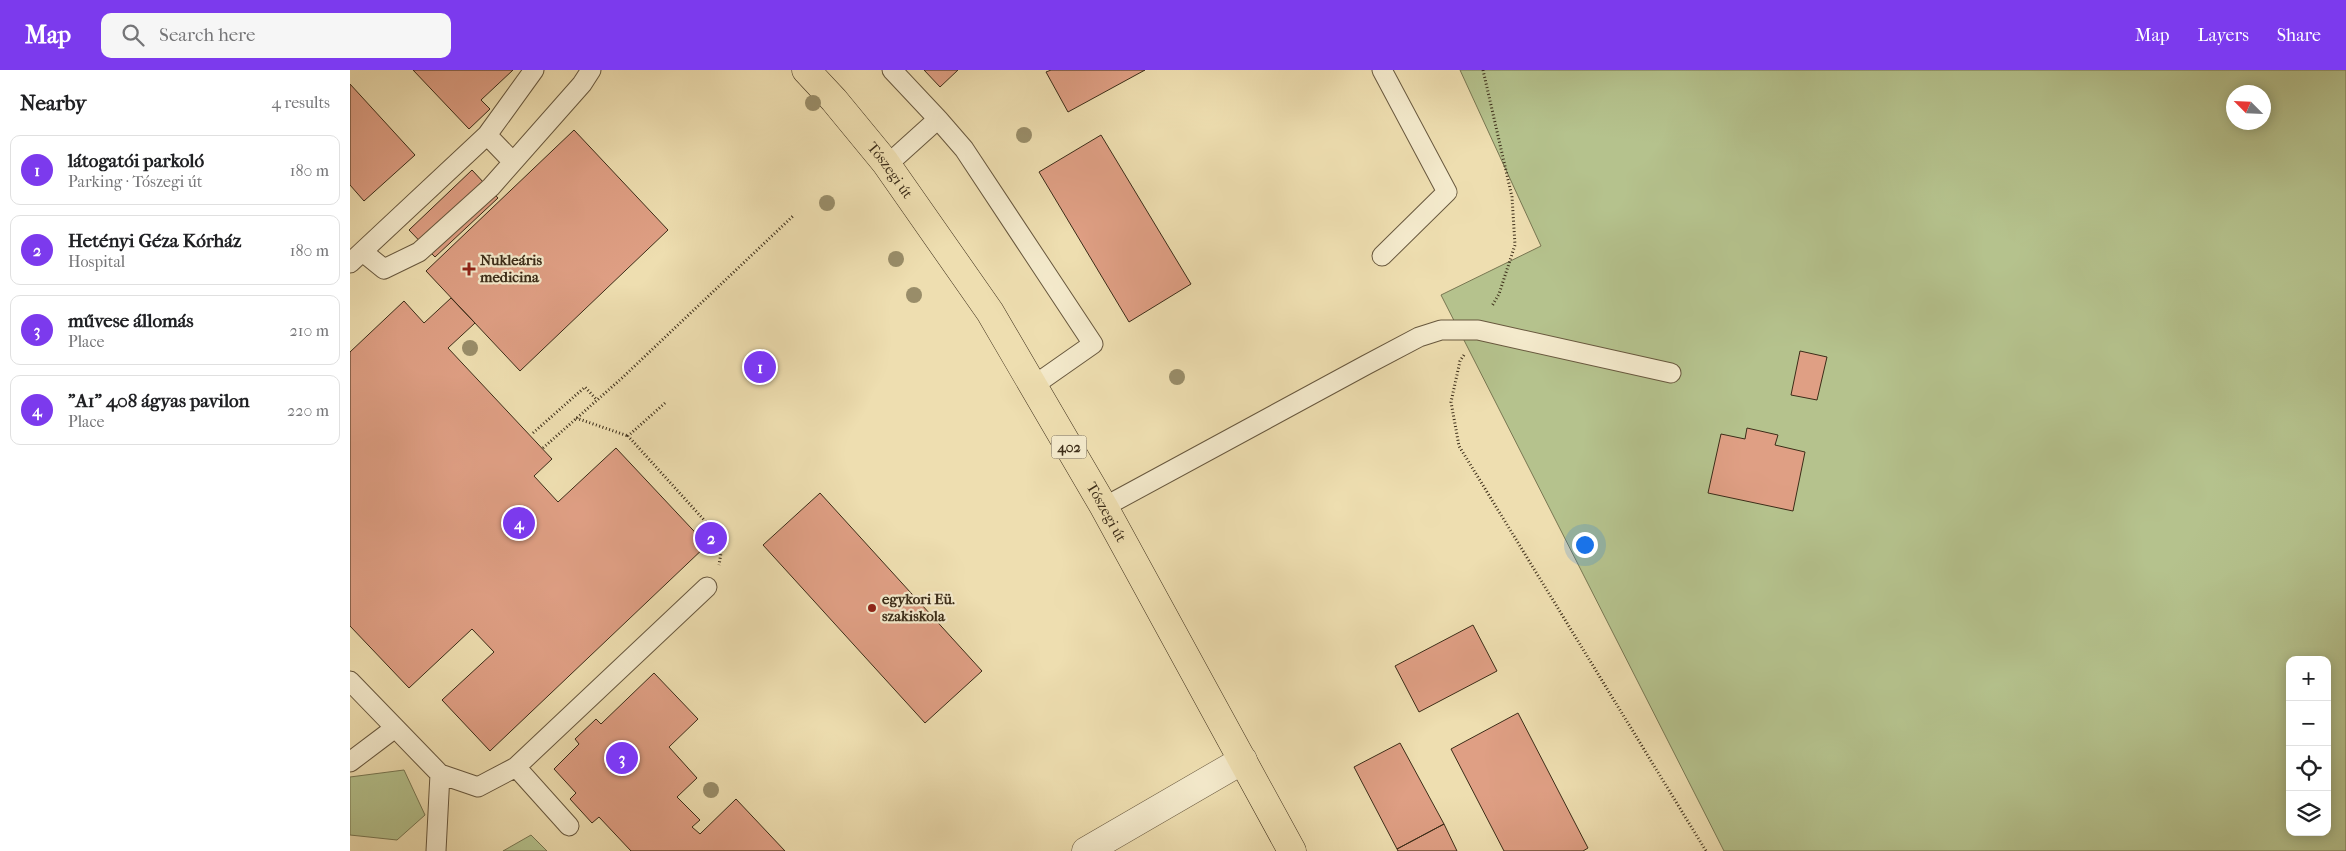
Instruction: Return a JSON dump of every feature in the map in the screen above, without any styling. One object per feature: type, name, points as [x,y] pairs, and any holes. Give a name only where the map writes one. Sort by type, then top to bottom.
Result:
[{"type":"main road","name":"Tószegi út","points":[[806,70],[834,100],[887,165],[990,312],[1104,507],[1292,851]]},
{"type":"street","points":[[1086,851],[1243,760]]},
{"type":"lane","points":[[534,70],[487,135],[356,258],[384,269],[419,252],[491,187],[582,84],[591,70]]},
{"type":"lane","points":[[892,70],[964,149],[1093,344],[1033,386]]},
{"type":"lane","points":[[1382,70],[1447,192],[1382,256]]},
{"type":"lane","points":[[887,165],[938,119]]},
{"type":"lane","points":[[487,135],[513,162]]},
{"type":"lane","points":[[1104,507],[1419,337],[1441,330],[1478,330],[1671,373]]},
{"type":"lane","points":[[350,681],[440,774],[478,787],[516,767],[707,587]]},
{"type":"lane","points":[[350,762],[395,728]]},
{"type":"lane","points":[[516,767],[569,826]]},
{"type":"lane","points":[[436,851],[440,774]]},
{"type":"path","points":[[1483,70],[1512,197],[1515,245],[1499,294],[1460,361],[1451,402],[1459,446],[1706,851]]},
{"type":"path","points":[[543,448],[596,399],[622,378],[793,216]]},
{"type":"path","points":[[533,433],[585,387],[596,399]]},
{"type":"path","points":[[628,436],[665,403]]},
{"type":"path","points":[[576,418],[628,436],[714,531],[722,547],[718,569],[707,587]]},
{"type":"green space","points":[[1460,70],[2346,70],[2346,851],[1724,851],[1441,295],[1541,246]]},
{"type":"green space","points":[[404,770],[425,815],[397,840],[350,835],[350,777]]},
{"type":"green space","points":[[531,835],[547,851],[503,851]]},
{"type":"building","points":[[413,70],[513,70],[481,100],[490,109],[469,129]]},
{"type":"building","points":[[924,70],[958,70],[940,87]]},
{"type":"building","points":[[1051,70],[1145,70],[1068,112],[1046,72]]},
{"type":"building","points":[[350,84],[415,155],[364,201],[350,185]]},
{"type":"building","points":[[574,130],[668,230],[520,371],[426,271]]},
{"type":"building","points":[[1101,135],[1191,284],[1129,322],[1039,172]]},
{"type":"building","points":[[472,170],[498,198],[435,257],[409,230]]},
{"type":"building","points":[[451,298],[475,323],[448,348],[552,459],[534,476],[558,502],[616,448],[707,545],[490,751],[442,700],[494,652],[472,629],[409,688],[350,626],[350,352],[404,301],[424,323]]},
{"type":"building","points":[[1800,351],[1827,357],[1817,400],[1791,395]]},
{"type":"building","points":[[1747,428],[1778,435],[1775,445],[1805,452],[1793,511],[1708,493],[1721,434],[1745,439]]},
{"type":"building","name":"egykori Eü. szakiskola","points":[[820,493],[982,671],[925,723],[763,545]]},
{"type":"building","points":[[1473,625],[1497,671],[1419,712],[1395,666]]},
{"type":"building","points":[[654,673],[698,719],[669,747],[697,778],[677,797],[700,820],[692,827],[700,834],[736,799],[785,851],[631,851],[599,817],[592,823],[570,799],[576,793],[554,769],[579,744],[575,739],[596,719],[601,724]]},
{"type":"building","points":[[1518,713],[1588,848],[1583,851],[1504,851],[1451,749]]},
{"type":"building","points":[[1400,743],[1444,824],[1397,849],[1354,767]]},
{"type":"building","points":[[1444,824],[1457,851],[1398,851],[1397,849]]},
{"type":"place","name":"Nukleáris medicina","points":[[469,269]]},
{"type":"place","name":"látogatói parkoló","points":[[760,367]]},
{"type":"place","name":"\"A1\" 408 ágyas pavilon","points":[[519,523]]},
{"type":"place","name":"Hetényi Géza Kórház","points":[[711,538]]},
{"type":"place","name":"egykori Eü. szakiskola","points":[[872,608]]},
{"type":"place","name":"művese állomás","points":[[622,758]]}]
